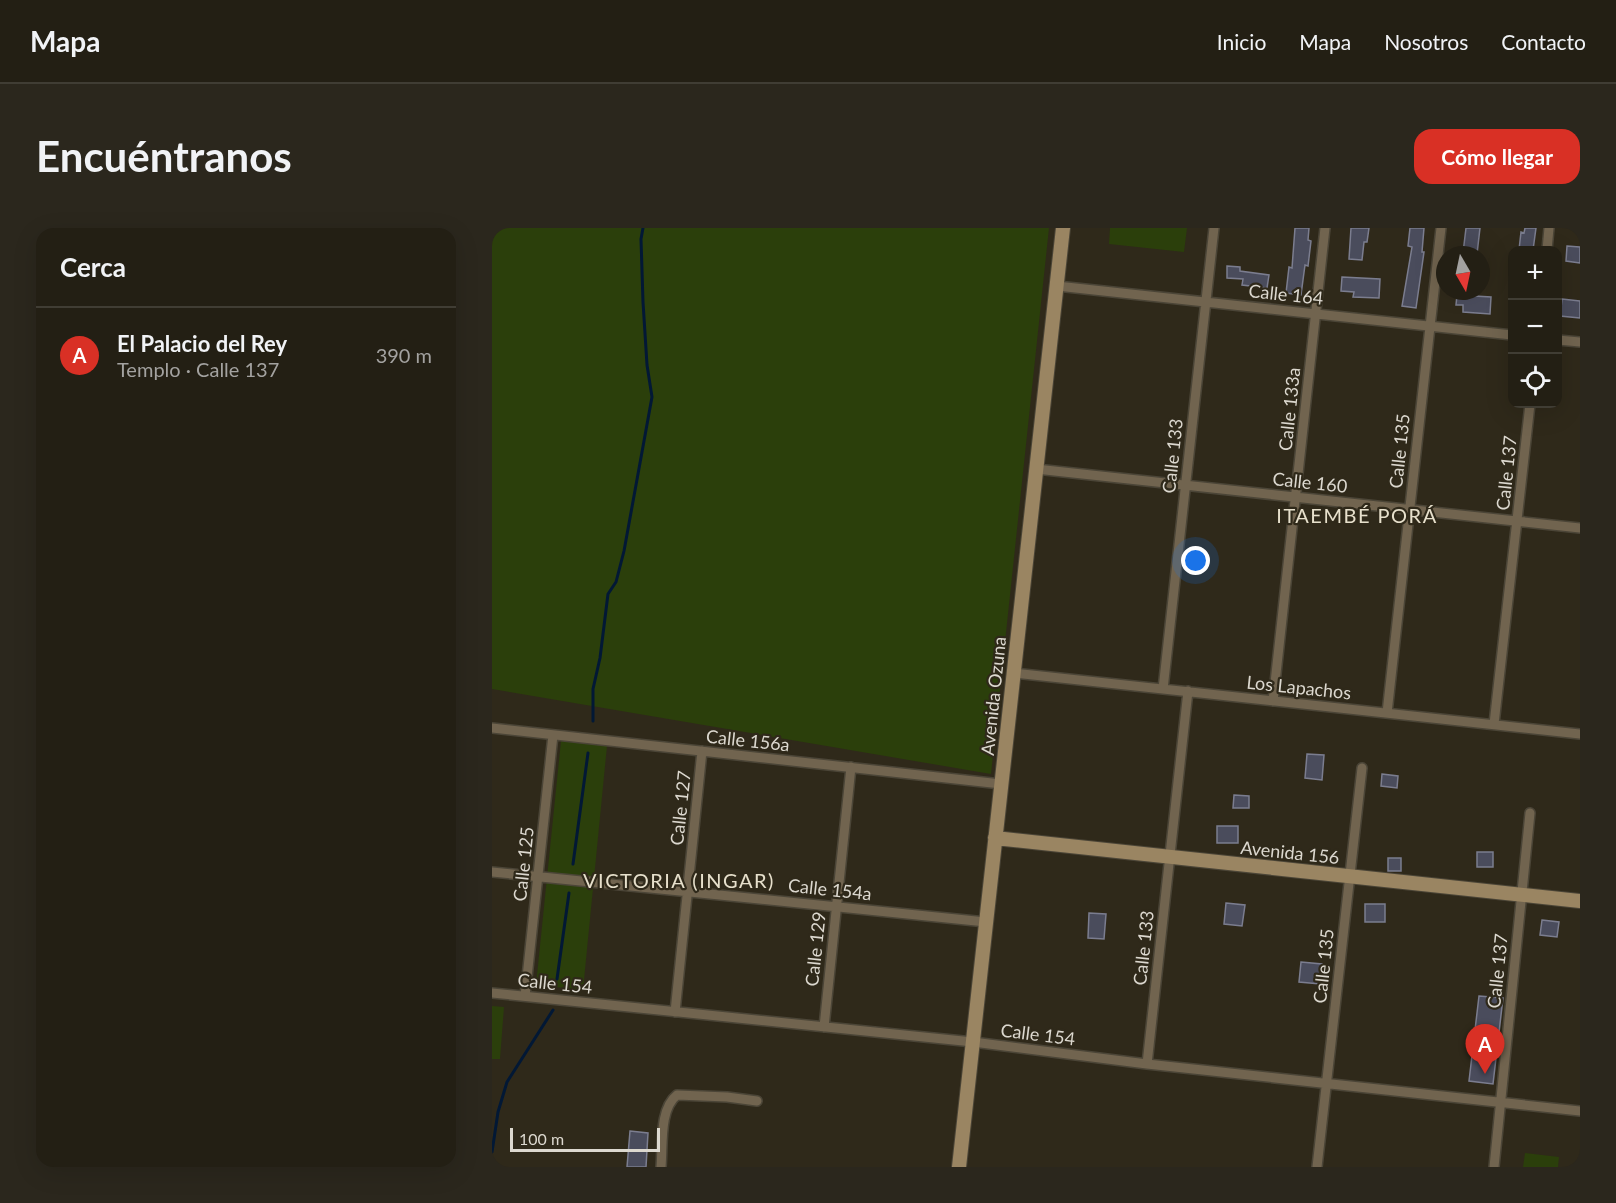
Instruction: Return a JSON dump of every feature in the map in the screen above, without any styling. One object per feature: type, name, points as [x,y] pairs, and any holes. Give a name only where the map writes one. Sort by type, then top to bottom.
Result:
[{"type":"main road","name":"Avenida Ozuna","points":[[959,1167],[1063,228]]},
{"type":"main road","name":"Avenida 156","points":[[995,838],[1580,901]]},
{"type":"street","name":"Calle 133","points":[[1163,689],[1214,228]]},
{"type":"street","name":"Calle 133a","points":[[1273,700],[1325,228]]},
{"type":"street","name":"Calle 135","points":[[1387,713],[1441,228]]},
{"type":"street","points":[[1548,246],[1550,228]]},
{"type":"street","name":"Calle 164","points":[[1057,286],[1508,335]]},
{"type":"street","points":[[1562,340],[1580,342]]},
{"type":"street","name":"Calle 137","points":[[1494,724],[1530,408]]},
{"type":"street","name":"Calle 160","points":[[1036,469],[1580,528]]},
{"type":"street","name":"Los Lapachos","points":[[1014,672],[1580,734]]},
{"type":"street","name":"Calle 133","points":[[1147,1064],[1188,692]]},
{"type":"street","name":"Calle 156a","points":[[492,728],[1001,784]]},
{"type":"street","name":"Calle 125","points":[[525,996],[553,735]]},
{"type":"street","name":"Calle 127","points":[[675,1012],[702,751]]},
{"type":"street","name":"Calle 129","points":[[824,1027],[851,767]]},
{"type":"street","name":"Calle 135","points":[[1317,1167],[1362,768]]},
{"type":"street","name":"Calle 137","points":[[1494,1167],[1530,813]]},
{"type":"street","name":"Calle 154a","points":[[492,872],[986,922]]},
{"type":"street","name":"Calle 154","points":[[492,993],[973,1042],[1147,1064],[1580,1111]]},
{"type":"street","points":[[660,1167],[666,1115],[671,1100],[677,1095],[757,1101]]},
{"type":"green space","points":[[492,228],[1049,228],[991,774],[492,689]]},
{"type":"green space","points":[[1110,228],[1187,228],[1184,252],[1109,244]]},
{"type":"green space","points":[[561,741],[607,746],[583,990],[536,985]]},
{"type":"green space","points":[[492,1006],[504,1007],[500,1059],[492,1059]]},
{"type":"green space","points":[[1525,1153],[1559,1157],[1558,1167],[1523,1167]]},
{"type":"building","points":[[1295,228],[1309,228],[1308,240],[1311,241],[1301,295],[1286,293],[1289,267],[1292,268]]},
{"type":"building","points":[[1351,228],[1369,228],[1367,242],[1364,242],[1362,260],[1349,259]]},
{"type":"building","points":[[1410,228],[1424,228],[1422,252],[1424,252],[1416,308],[1402,306],[1412,247],[1408,246]]},
{"type":"building","points":[[1466,228],[1480,228],[1478,246],[1464,246]]},
{"type":"building","points":[[1525,228],[1536,228],[1534,246],[1519,246],[1521,232],[1524,233]]},
{"type":"building","points":[[1567,246],[1580,247],[1580,263],[1566,261]]},
{"type":"building","points":[[1227,266],[1240,267],[1240,271],[1269,275],[1267,288],[1242,285],[1243,279],[1227,278]]},
{"type":"building","points":[[1342,277],[1380,279],[1379,298],[1353,297],[1354,292],[1341,291]]},
{"type":"building","points":[[1491,297],[1490,314],[1463,312],[1463,305],[1456,305],[1456,300],[1490,300]]},
{"type":"building","points":[[1562,299],[1580,301],[1580,318],[1562,316]]},
{"type":"building","points":[[1307,754],[1324,755],[1322,780],[1305,778]]},
{"type":"building","points":[[1382,774],[1398,776],[1397,788],[1381,786]]},
{"type":"building","points":[[1234,795],[1249,796],[1249,808],[1233,808]]},
{"type":"building","points":[[1217,826],[1238,826],[1238,843],[1217,843]]},
{"type":"building","points":[[1477,852],[1493,852],[1493,867],[1477,867]]},
{"type":"building","points":[[1388,858],[1401,858],[1401,871],[1388,871]]},
{"type":"building","points":[[1226,903],[1245,905],[1242,926],[1224,924]]},
{"type":"building","points":[[1365,904],[1385,904],[1385,922],[1365,922]]},
{"type":"building","points":[[1089,913],[1106,914],[1104,939],[1088,938]]},
{"type":"building","points":[[1542,920],[1559,922],[1557,937],[1540,935]]},
{"type":"building","points":[[1301,962],[1322,964],[1320,984],[1299,982]]},
{"type":"building","points":[[1479,996],[1503,998],[1493,1084],[1469,1081]]},
{"type":"building","points":[[630,1131],[648,1133],[646,1167],[627,1167]]},
{"type":"waterway","points":[[593,721],[593,689],[600,658],[608,594],[616,582],[624,551],[652,397],[647,365],[643,302],[641,239],[643,228]]},
{"type":"waterway","points":[[573,864],[588,753]]},
{"type":"waterway","points":[[557,979],[569,893]]},
{"type":"waterway","points":[[492,1152],[498,1112],[507,1082],[553,1010]]},
{"type":"place","name":"El Palacio del Rey","points":[[1485,1074]]},
{"type":"district","name":"ITAEMBÉ PORÁ","points":[[1357,515]]},
{"type":"district","name":"VICTORIA (INGAR)","points":[[679,880]]}]
